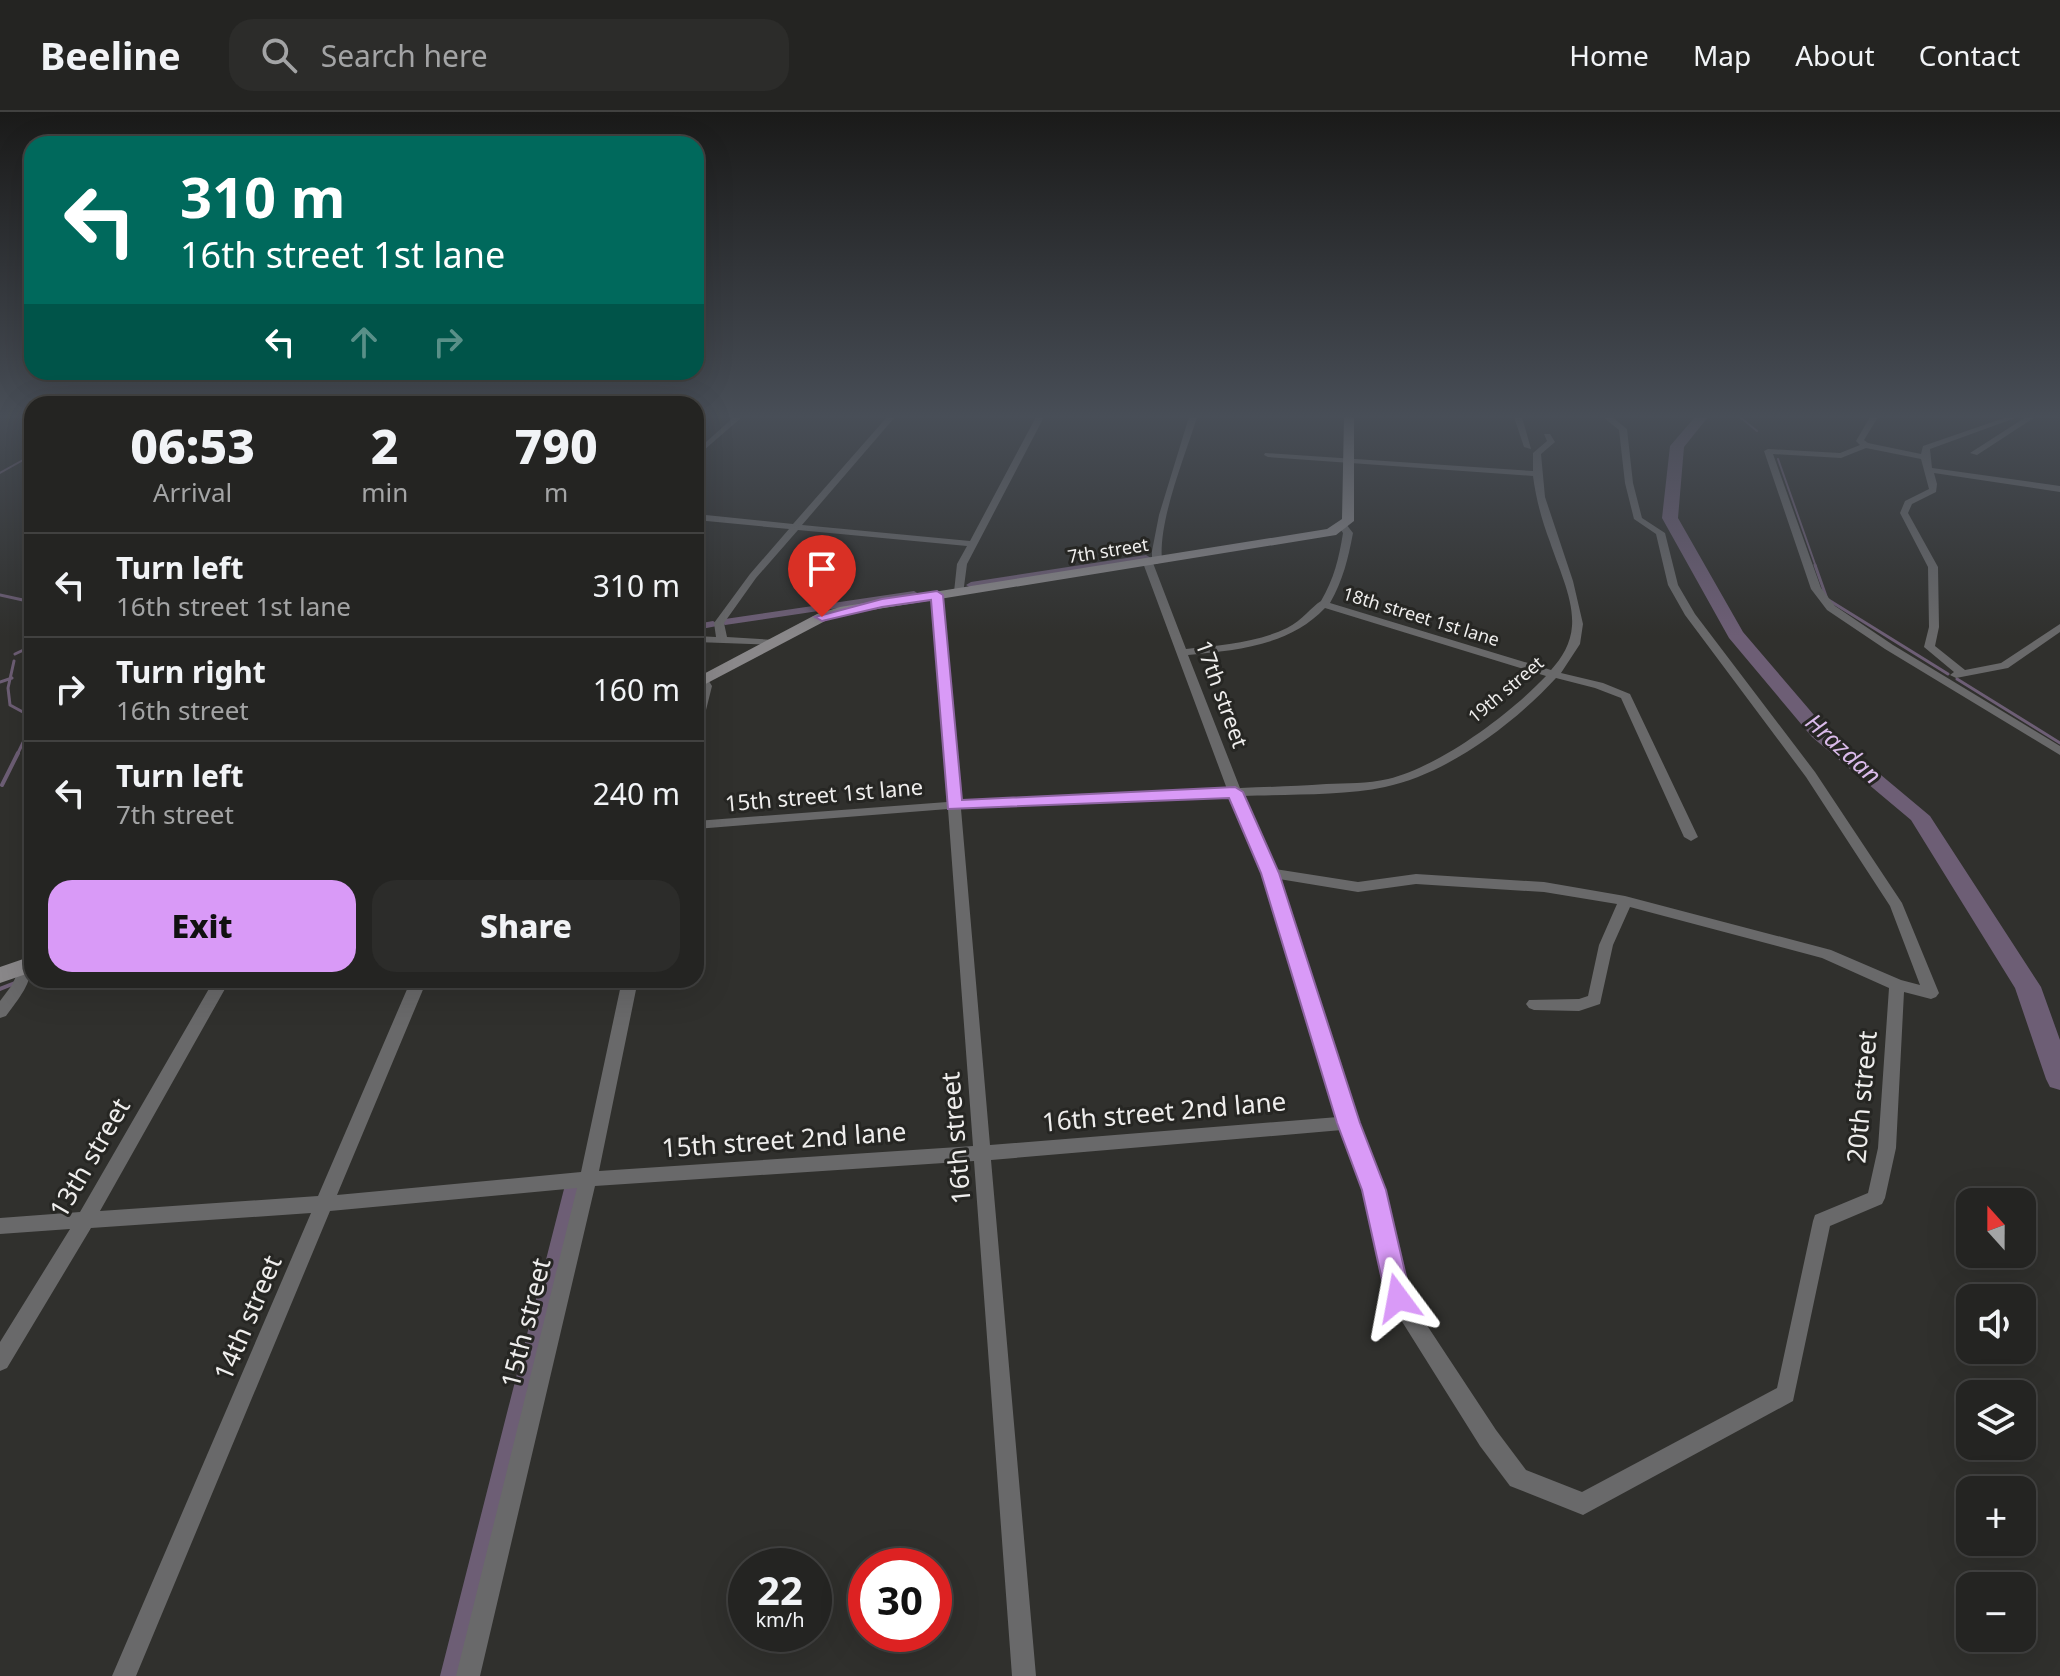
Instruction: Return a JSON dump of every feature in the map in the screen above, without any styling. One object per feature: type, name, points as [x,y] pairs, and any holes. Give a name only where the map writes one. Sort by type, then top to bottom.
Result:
[{"type":"main road","points":[[1343,526],[1348,521],[1349,490]]},
{"type":"main road","name":"7th street","points":[[704,680],[833,614],[937,595],[1295,541],[1343,526]]},
{"type":"street","points":[[722,639],[719,623],[753,576],[829,490]]},
{"type":"street","points":[[959,592],[962,564],[1001,490]]},
{"type":"street","points":[[1153,562],[1171,490]]},
{"type":"street","name":"19th street","points":[[954,805],[1370,786],[1413,775],[1508,716],[1556,675],[1579,629],[1565,565],[1553,544],[1541,490]]},
{"type":"street","points":[[1270,873],[1358,887],[1416,879],[1544,887],[1625,901],[1826,954],[1897,985],[1931,993],[1897,906],[1811,775],[1690,615],[1673,585],[1660,533],[1638,519],[1631,490]]},
{"type":"street","points":[[1782,490],[1816,589],[1831,608],[2060,751]]},
{"type":"street","points":[[1933,490],[1908,503],[1904,513],[1933,567],[1934,627],[1929,647],[1962,673]]},
{"type":"street","points":[[704,518],[973,544]]},
{"type":"street","points":[[1183,652],[1219,649],[1280,636],[1312,618],[1337,583],[1348,533],[1343,526]]},
{"type":"street","name":"17th street","points":[[1153,562],[1235,792],[1270,873],[1348,1123],[1374,1190],[1398,1298]]},
{"type":"street","name":"16th street","points":[[937,595],[1024,1676]]},
{"type":"street","name":"18th street 1st lane","points":[[1321,604],[1556,675],[1599,685],[1626,696],[1691,837]]},
{"type":"street","points":[[1940,677],[2004,666],[2060,627]]},
{"type":"street","points":[[704,639],[774,643]]},
{"type":"street","name":"15th street 1st lane","points":[[704,824],[954,805]]},
{"type":"street","points":[[1534,1004],[1579,1005],[1591,1004],[1595,1000],[1606,945],[1625,901]]},
{"type":"street","points":[[0,1012],[21,972]]},
{"type":"street","name":"20th street","points":[[1398,1298],[1488,1438],[1518,1478],[1583,1504],[1786,1394],[1822,1221],[1876,1198],[1887,1148],[1897,985]]},
{"type":"street","name":"13th street","points":[[0,1361],[86,1219],[217,988]]},
{"type":"street","name":"14th street","points":[[124,1676],[416,988]]},
{"type":"street","name":"15th street","points":[[468,1676],[588,1179],[628,988]]},
{"type":"street","name":"16th street 2nd lane","points":[[984,1153],[1348,1123]]},
{"type":"street","name":"15th street 2nd lane","points":[[0,1226],[324,1204],[588,1179],[984,1153]]},
{"type":"waterway","name":"Hrazdan","points":[[1673,490],[1670,518],[1735,634],[1819,733],[1919,816],[2028,987],[2060,1079]]},
{"type":"waterway","points":[[1789,490],[1816,567]]},
{"type":"waterway","points":[[971,585],[1146,558]]},
{"type":"waterway","points":[[1815,565],[1827,599],[1948,674]]},
{"type":"waterway","points":[[725,622],[914,594]]},
{"type":"waterway","points":[[0,595],[24,600]]},
{"type":"waterway","points":[[704,626],[713,624]]},
{"type":"waterway","points":[[15,654],[24,650]]},
{"type":"waterway","points":[[10,679],[14,661]]},
{"type":"waterway","points":[[0,682],[10,679]]},
{"type":"waterway","points":[[10,679],[10,705],[24,713]]},
{"type":"waterway","points":[[1957,679],[2060,743]]},
{"type":"waterway","points":[[17,755],[24,741]]},
{"type":"waterway","points":[[2,785],[17,755]]},
{"type":"waterway","points":[[0,989],[15,983]]},
{"type":"waterway","points":[[452,1676],[573,1189]]},
{"type":"route","points":[[822,617],[845,610],[937,595],[954,805],[1235,792],[1270,873],[1348,1123],[1374,1190],[1398,1298]]}]
